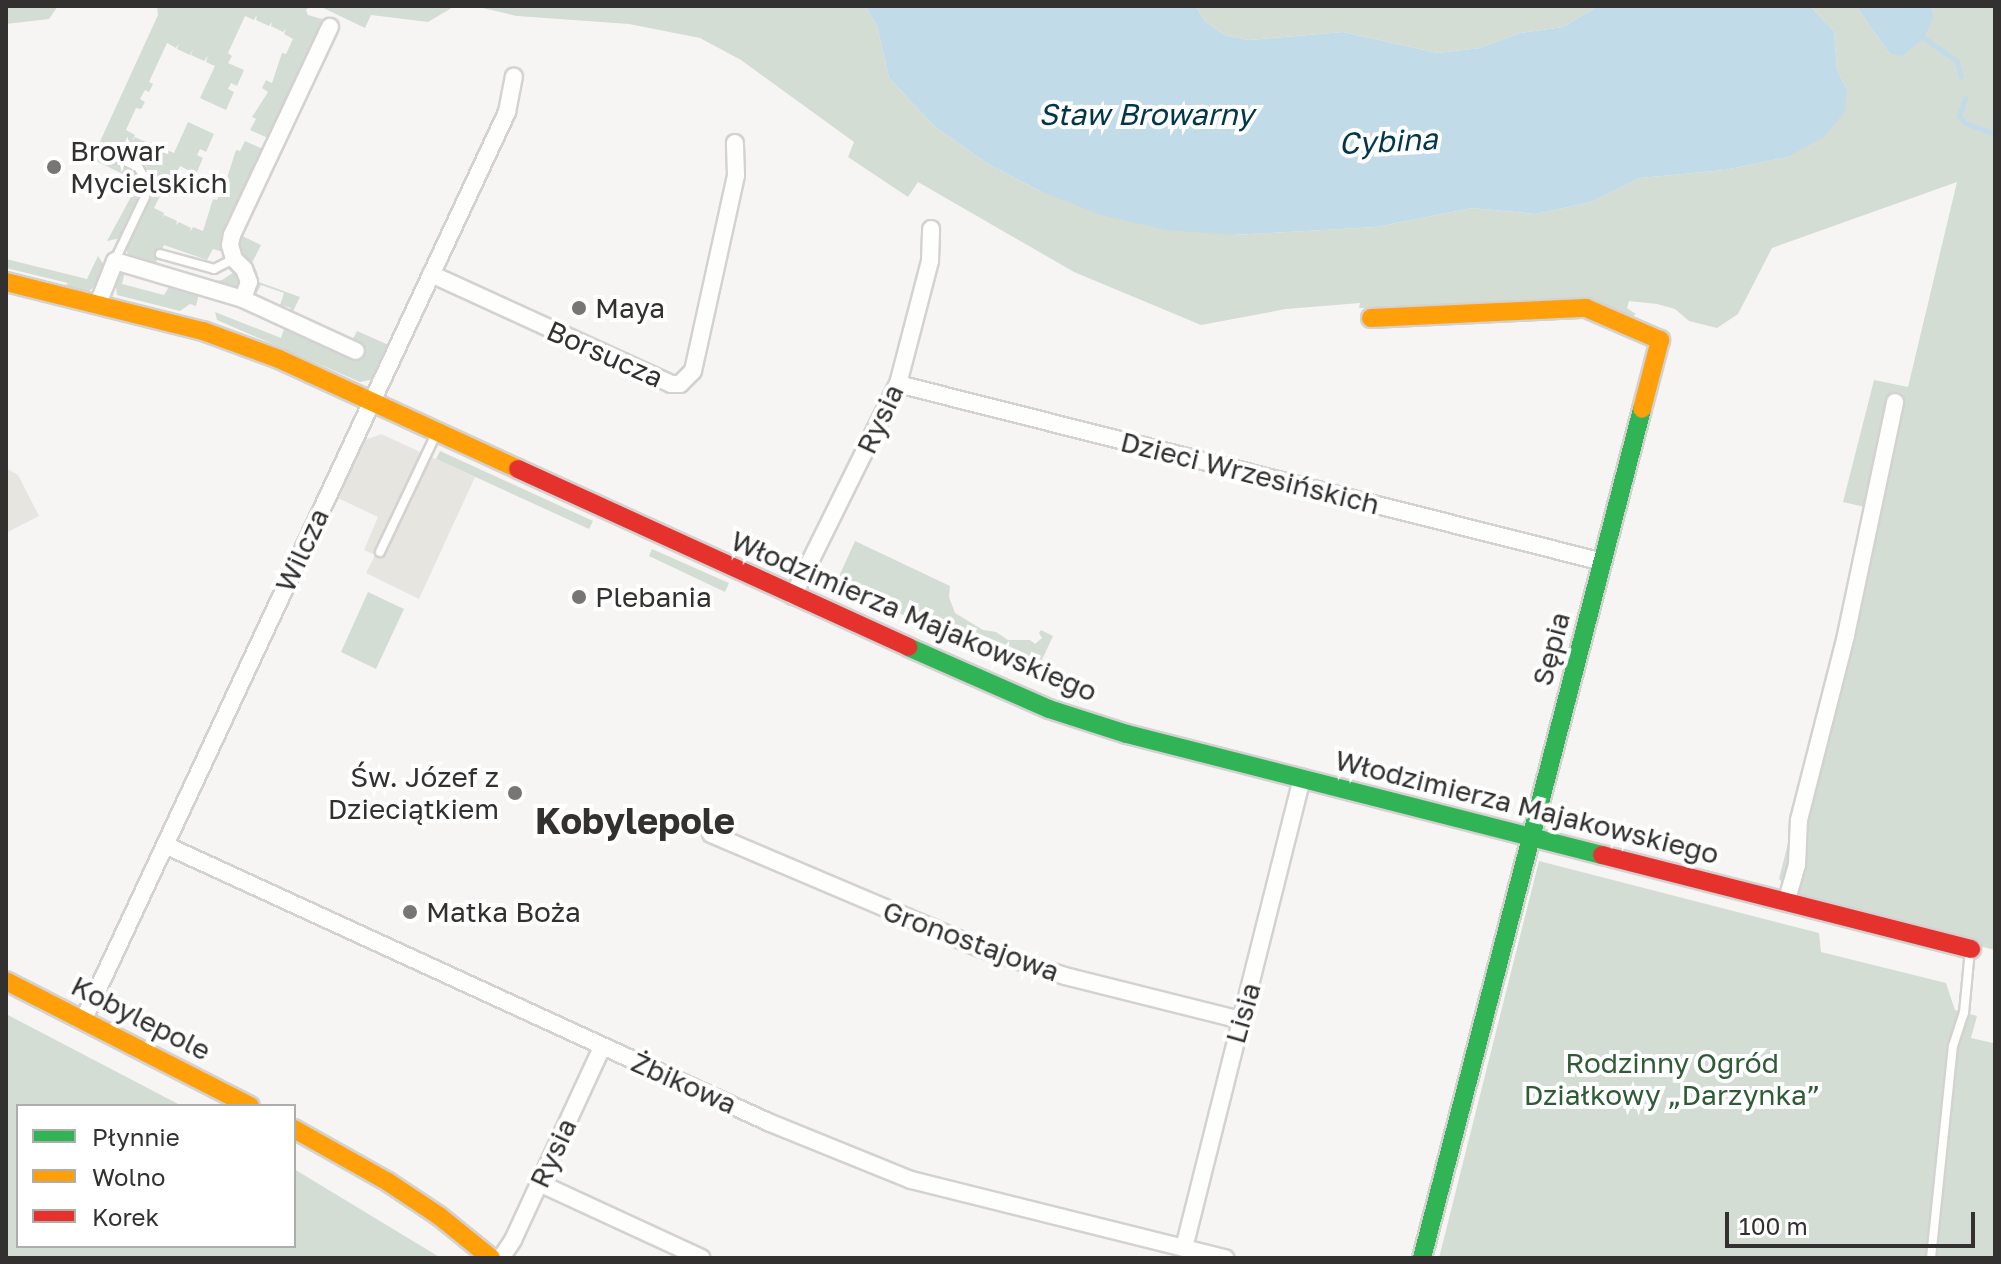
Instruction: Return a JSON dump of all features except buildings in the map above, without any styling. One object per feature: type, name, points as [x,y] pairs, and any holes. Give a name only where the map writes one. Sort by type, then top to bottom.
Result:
[{"type":"street","points":[[243,299],[249,282],[244,269],[234,259],[230,245],[232,235],[330,27]]},
{"type":"street","name":"Wilcza","points":[[83,1021],[507,112],[514,77]]},
{"type":"street","name":"Borsucza","points":[[431,274],[671,384],[680,384],[688,380],[696,357],[736,175],[735,143]]},
{"type":"street","name":"Rysia","points":[[793,596],[898,384],[930,261],[931,229]]},
{"type":"street","points":[[98,304],[115,261],[243,299],[356,351]]},
{"type":"street","name":"Włodzimierza Majakowskiego","points":[[6,282],[237,343],[1049,709],[1127,734],[1971,949]]},
{"type":"street","name":"Sępia","points":[[1371,318],[1586,308],[1660,340],[1422,1258]]},
{"type":"street","name":"Dzieci Wrzesińskich","points":[[898,384],[1603,562]]},
{"type":"street","points":[[1786,903],[1797,865],[1799,820],[1846,635],[1895,402]]},
{"type":"street","name":"Lisia","points":[[1184,1248],[1302,778]]},
{"type":"street","name":"Gronostajowa","points":[[711,834],[810,879],[979,948],[1065,976],[1240,1020]]},
{"type":"street","name":"Żbikowa","points":[[165,845],[768,1122],[911,1180],[1225,1258]]},
{"type":"street","name":"Kobylepole","points":[[6,981],[246,1104]]},
{"type":"street","name":"Rysia","points":[[501,1258],[602,1047]]},
{"type":"street","points":[[296,1130],[388,1182],[439,1216],[491,1258]]},
{"type":"street","points":[[539,1183],[701,1258]]},
{"type":"lane","points":[[110,154],[138,167],[147,182],[145,197],[115,261]]},
{"type":"lane","points":[[160,254],[214,269],[234,259]]},
{"type":"lane","points":[[380,552],[436,433]]},
{"type":"lane","points":[[1931,1258],[1953,1046],[1964,1013],[1971,949]]},
{"type":"shaded area","points":[[381,434],[475,477],[419,599],[366,573],[375,555],[364,550],[378,517],[338,498],[365,440]]},
{"type":"shaded area","points":[[6,468],[18,475],[39,516],[6,533]]},
{"type":"green space","points":[[6,6],[58,6],[49,19],[6,24]]},
{"type":"green space","points":[[157,6],[310,6],[306,10],[308,15],[322,19],[270,139],[250,130],[256,119],[252,117],[268,92],[262,88],[266,80],[272,83],[282,53],[286,54],[293,39],[284,34],[286,29],[283,32],[271,26],[272,22],[269,26],[256,20],[257,15],[254,20],[245,16],[228,53],[232,56],[228,63],[244,70],[237,86],[231,83],[228,89],[234,92],[226,110],[200,98],[215,66],[206,62],[208,56],[204,61],[191,55],[193,49],[190,55],[177,49],[179,43],[176,48],[167,43],[149,82],[153,84],[140,99],[145,102],[141,109],[136,108],[126,130],[135,135],[132,141],[135,137],[148,143],[147,148],[150,142],[163,148],[161,154],[164,149],[174,153],[188,122],[214,134],[206,152],[200,149],[197,155],[203,158],[196,174],[180,166],[176,174],[172,172],[154,208],[164,213],[162,219],[164,215],[177,221],[176,225],[179,222],[191,228],[190,232],[193,227],[203,231],[213,199],[217,200],[223,187],[217,183],[220,176],[227,178],[236,150],[240,151],[245,141],[265,150],[224,236],[223,252],[213,249],[207,260],[164,245],[156,262],[214,281],[234,272],[240,275],[241,285],[235,289],[128,256],[126,247],[151,195],[153,182],[146,166],[107,147],[103,156],[134,171],[142,186],[121,238],[107,241],[139,182],[92,159],[158,15]]},
{"type":"green space","points":[[319,6],[455,6],[428,22],[371,15],[365,28]]},
{"type":"green space","points":[[474,6],[865,6],[877,26],[889,78],[934,126],[988,164],[1040,191],[1232,235],[1376,227],[1472,208],[1536,214],[1591,202],[1640,178],[1725,170],[1787,157],[1847,89],[1837,70],[1834,31],[1810,6],[1856,6],[1889,53],[1934,15],[1931,6],[1995,6],[1995,950],[1803,901],[1779,879],[1840,638],[1865,507],[1843,502],[1874,380],[1908,387],[1957,182],[1772,248],[1738,314],[1717,328],[1689,321],[1675,309],[1629,301],[1627,308],[1636,314],[1632,317],[1607,306],[1359,308],[1360,303],[1286,309],[1201,325],[1074,272],[918,182],[908,197],[848,157],[854,142],[741,60],[700,38],[629,24],[517,16]]},
{"type":"green space","points":[[1196,6],[1598,6],[1563,27],[1520,33],[1480,48],[1438,53],[1343,32],[1249,40],[1224,35],[1204,20]]},
{"type":"green space","points":[[240,235],[261,245],[252,263],[257,272],[259,282],[300,297],[292,313],[352,341],[357,331],[391,346],[375,379],[360,382],[217,320],[215,312],[281,338],[291,308],[280,305],[284,293],[261,285],[255,296],[255,270],[236,248]]},
{"type":"green space","points":[[98,256],[104,265],[95,286],[88,292],[65,286],[68,283],[6,268],[6,259],[87,279]]},
{"type":"green space","points":[[125,271],[122,284],[164,295],[170,285],[199,294],[196,306],[190,304],[180,311],[117,295],[116,287],[111,285],[117,273]]},
{"type":"green space","points":[[440,451],[593,521],[589,529],[436,459]]},
{"type":"green space","points":[[855,541],[950,586],[949,597],[955,613],[983,630],[996,632],[1008,640],[1030,640],[1035,644],[1042,638],[1041,630],[1053,636],[1034,677],[836,583]]},
{"type":"green space","points":[[652,549],[729,583],[725,592],[649,556]]},
{"type":"green space","points":[[368,592],[404,609],[376,669],[341,652]]},
{"type":"green space","name":"Rodzinny Ogród Działkowy „Darzynka”","points":[[1539,861],[1819,933],[1821,952],[1946,983],[1955,1010],[1977,1016],[1971,1038],[1993,1043],[1995,1036],[1995,1258],[1439,1258]]},
{"type":"green space","points":[[6,1014],[178,1104],[16,1104],[16,1248],[296,1248],[296,1170],[441,1258],[6,1258]]},
{"type":"water","name":"Staw Browarny","points":[[865,6],[1196,6],[1204,20],[1224,35],[1249,40],[1343,32],[1438,53],[1480,48],[1520,33],[1563,27],[1598,6],[1810,6],[1834,31],[1837,70],[1847,89],[1845,111],[1824,137],[1787,157],[1725,170],[1640,178],[1591,202],[1536,214],[1472,208],[1376,227],[1232,235],[1167,230],[1101,215],[1040,191],[988,164],[934,126],[889,78],[877,26]]},
{"type":"water","points":[[1856,6],[1931,6],[1934,15],[1924,38],[1902,56],[1889,53]]},
{"type":"waterway","points":[[1924,38],[1957,61],[1961,76]]},
{"type":"waterway","points":[[1965,98],[1959,116],[1965,123],[1995,134]]},
{"type":"traffic: fast","points":[[1422,1258],[1642,409]]},
{"type":"traffic: fast","points":[[908,647],[1049,709],[1127,734],[1602,855]]},
{"type":"traffic: slow","points":[[6,282],[203,331],[279,359],[518,469]]},
{"type":"traffic: slow","points":[[1371,318],[1586,308],[1660,340],[1642,409]]},
{"type":"traffic: slow","points":[[6,981],[246,1104]]},
{"type":"traffic: slow","points":[[296,1130],[388,1182],[439,1216],[491,1258]]},
{"type":"traffic: jam","points":[[518,469],[908,647]]},
{"type":"traffic: jam","points":[[1602,855],[1971,949]]},
{"type":"place","name":"Browar Mycielskich","points":[[54,167]]},
{"type":"place","name":"Maya","points":[[579,308]]},
{"type":"place","name":"Plebania","points":[[579,597]]},
{"type":"place","name":"Św. Józef z Dzieciątkiem","points":[[515,793]]},
{"type":"place","name":"Matka Boża","points":[[410,912]]},
{"type":"district","name":"Kobylepole","points":[[635,821]]},
{"type":"water label","name":"Cybina","points":[[1388,141]]}]
